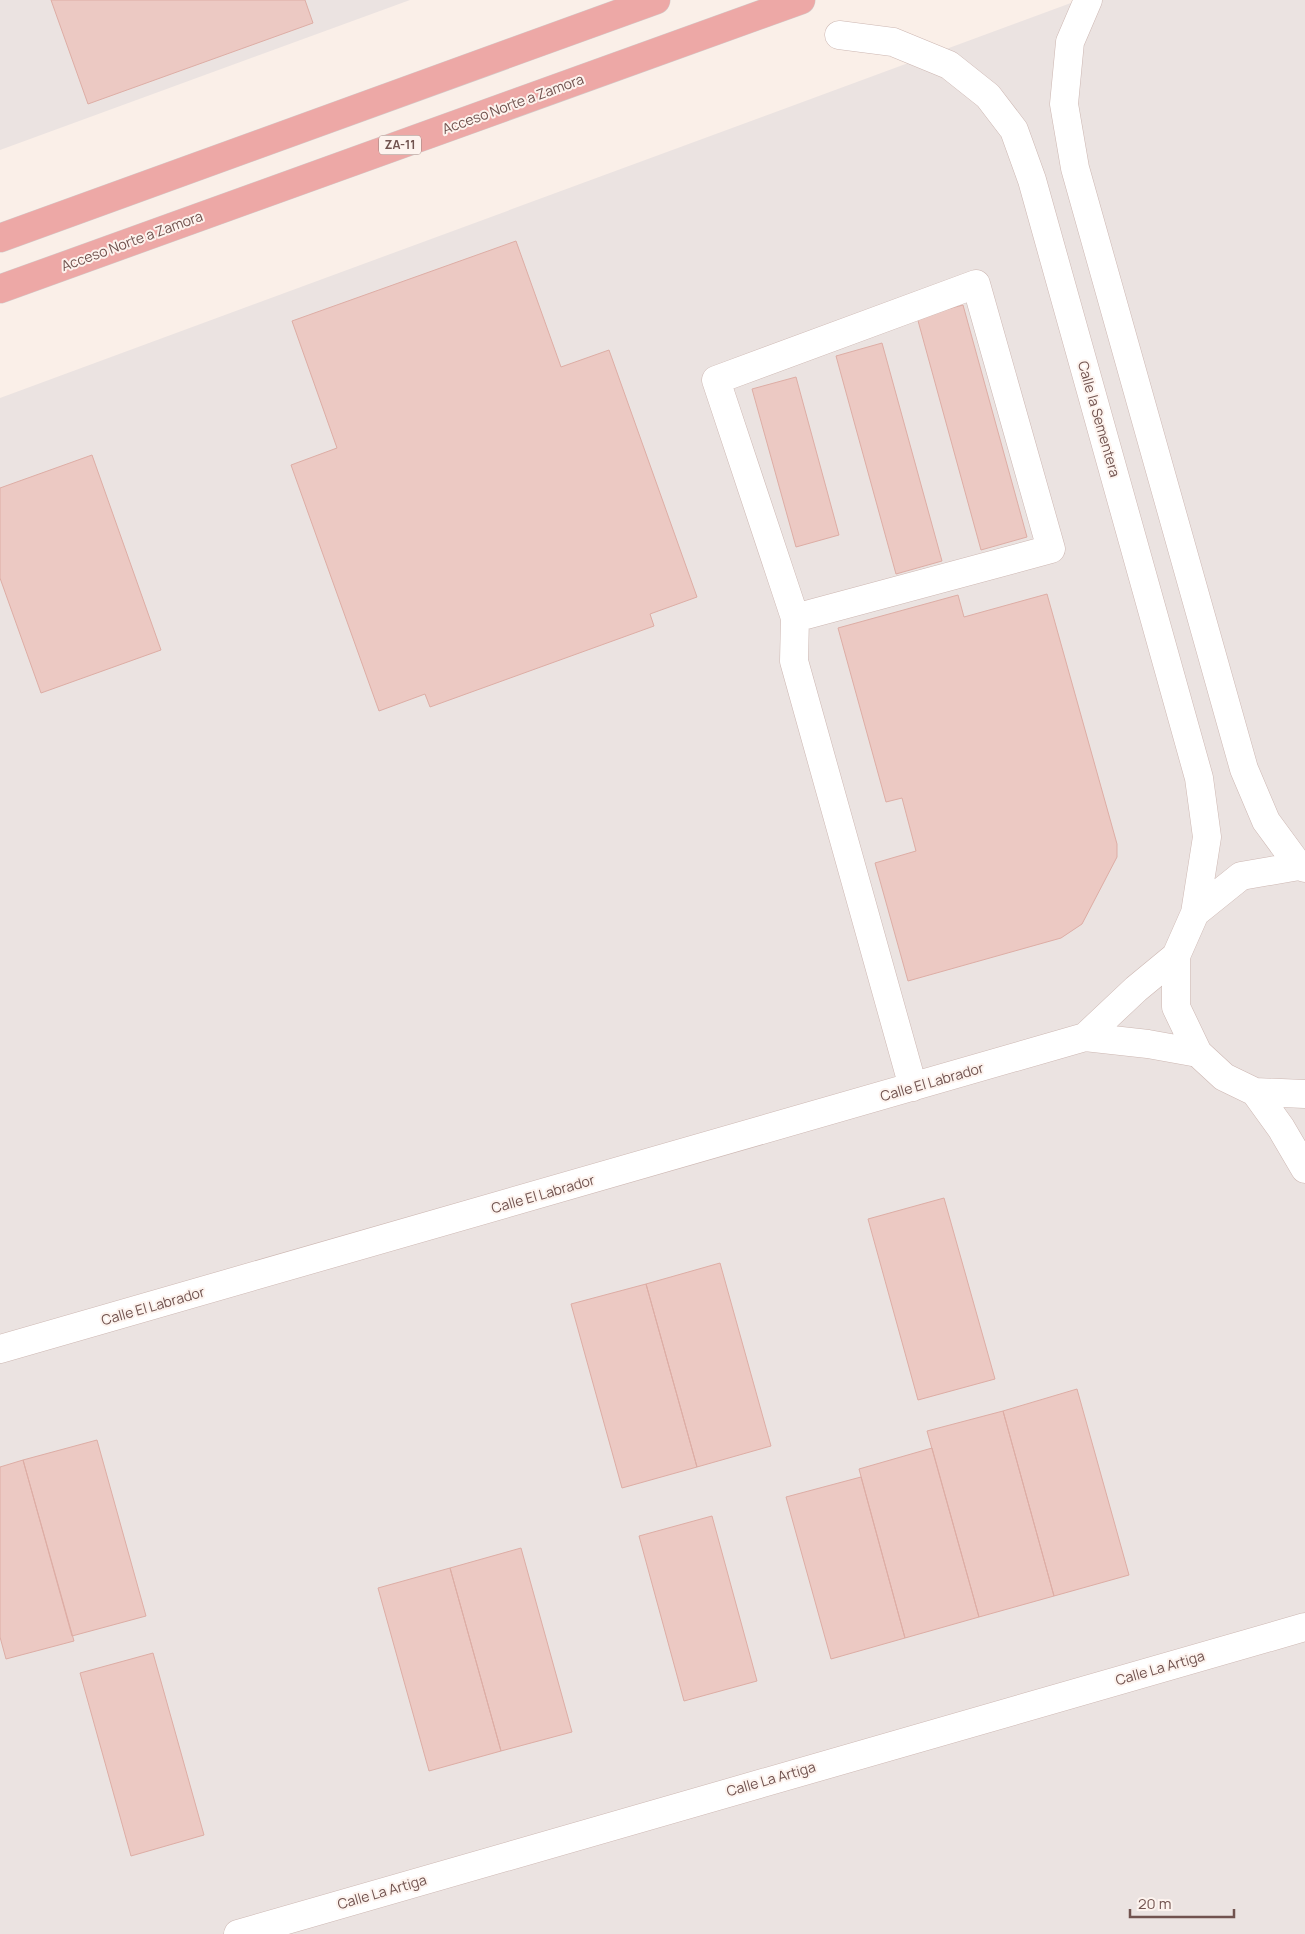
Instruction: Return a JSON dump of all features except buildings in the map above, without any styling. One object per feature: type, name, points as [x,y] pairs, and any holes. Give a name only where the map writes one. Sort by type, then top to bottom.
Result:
[{"type":"highway","points":[[0,238],[656,0]]},
{"type":"highway","name":"Acceso Norte a Zamora","points":[[0,289],[801,0]]},
{"type":"street","points":[[1088,0],[1070,42],[1064,104],[1075,168],[1244,769],[1266,821],[1302,867],[1241,876],[1195,913],[1176,956],[1176,1007],[1198,1053],[1224,1077],[1255,1092],[1305,1094]]},
{"type":"street","name":"Calle la Sementera","points":[[839,35],[893,42],[950,65],[988,96],[1014,130],[1032,180],[1199,778],[1207,837],[1195,913]]},
{"type":"street","points":[[795,618],[1051,549],[976,284],[716,380],[795,618],[794,662],[913,1087]]},
{"type":"street","name":"Calle El Labrador","points":[[1085,1038],[1176,956]]},
{"type":"street","name":"Calle El Labrador","points":[[0,1349],[1085,1038],[1148,1044],[1198,1053]]},
{"type":"street","points":[[1255,1092],[1285,1134],[1305,1169]]},
{"type":"street","name":"Calle La Artiga","points":[[238,1934],[1305,1627]]},
{"type":"shaded area","points":[[0,0],[410,0],[0,150]]},
{"type":"shaded area","points":[[1079,0],[1305,0],[1305,1934],[0,1934],[0,398]]}]
